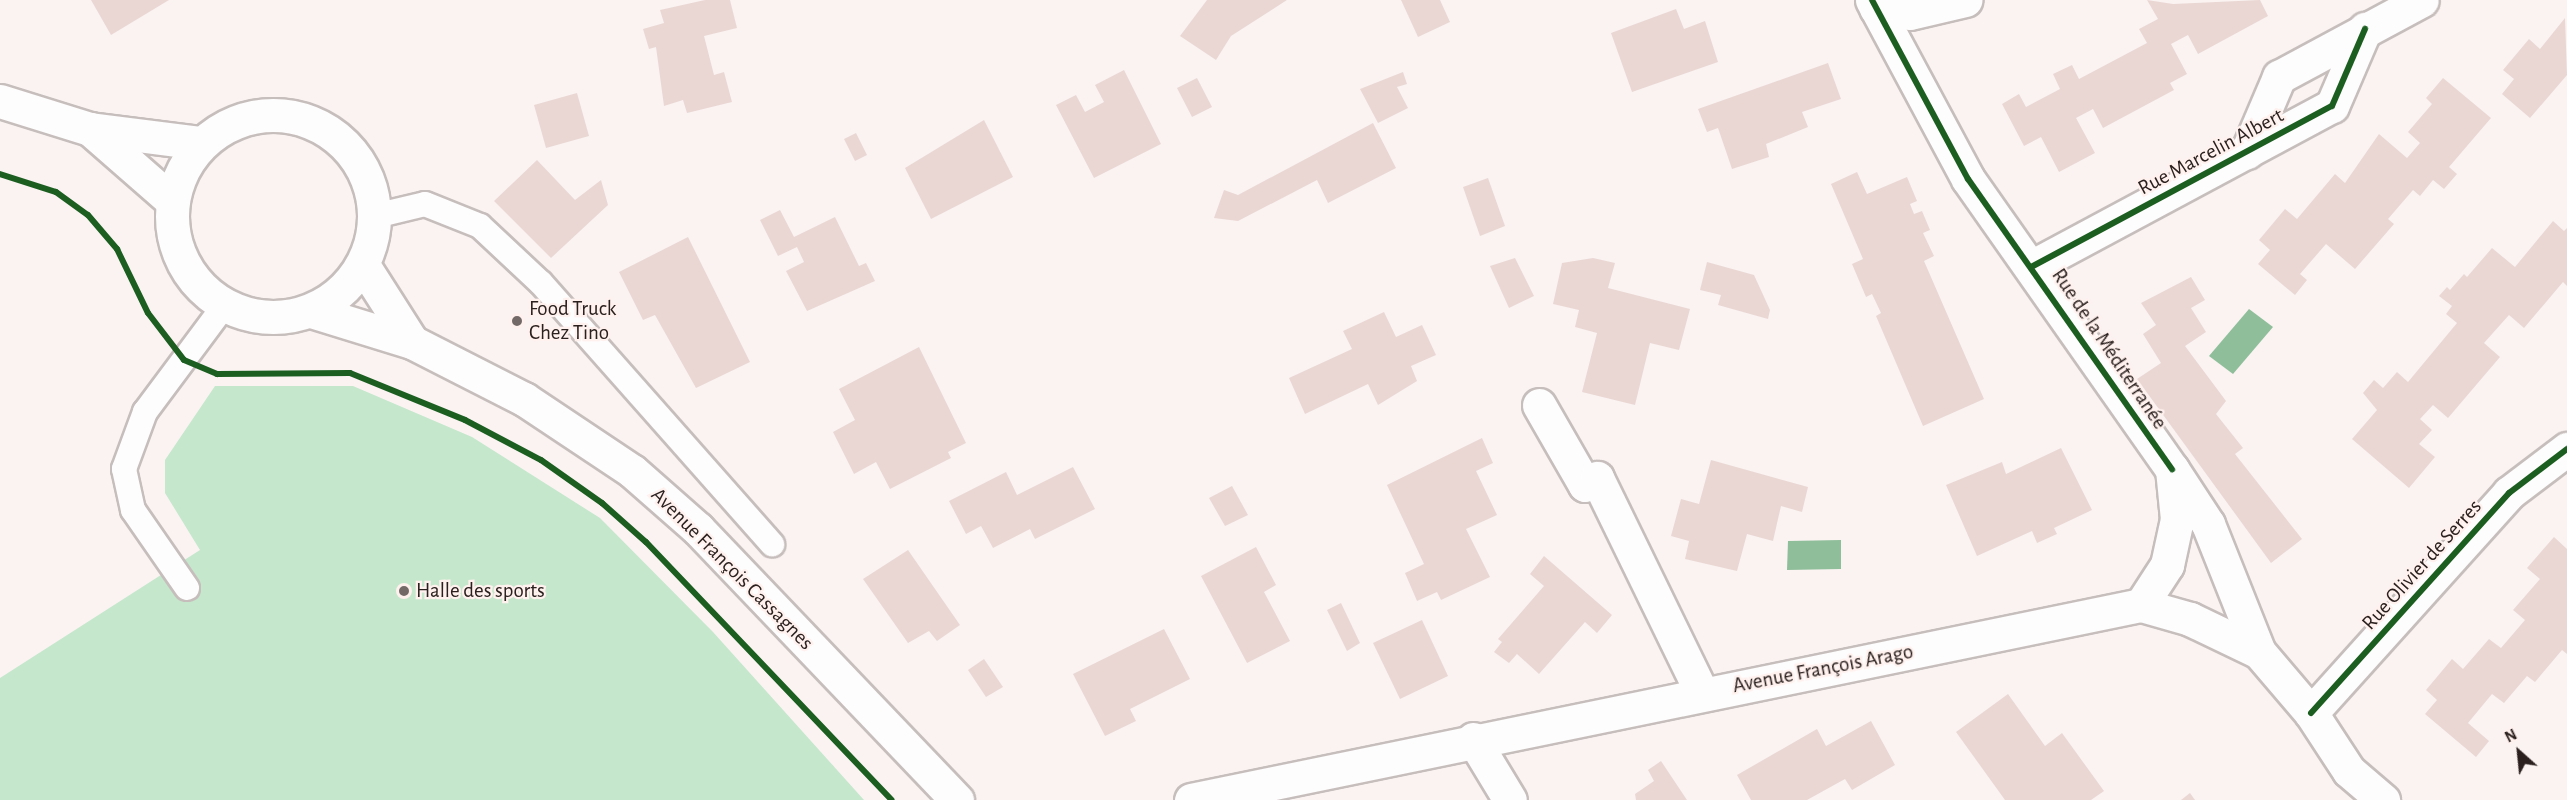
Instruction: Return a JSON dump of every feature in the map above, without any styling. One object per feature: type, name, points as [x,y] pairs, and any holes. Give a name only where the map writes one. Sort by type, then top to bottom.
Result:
[{"type":"main road","points":[[1874,4],[1910,14],[1965,0]]},
{"type":"main road","name":"Rue Marcelin Albert","points":[[2247,152],[2279,77],[2422,0]]},
{"type":"main road","name":"Rue de la Méditerranée","points":[[1874,4],[1968,179],[2033,266],[2208,524],[2259,652]]},
{"type":"main road","name":"Rue Marcelin Albert","points":[[2033,266],[2331,106],[2365,30]]},
{"type":"main road","points":[[0,101],[90,129],[201,143]]},
{"type":"main road","points":[[274,114],[313,121],[346,144],[368,177],[375,216],[363,265],[341,292],[311,311],[267,318],[224,306],[187,270],[173,242],[171,200],[182,169],[201,143],[234,121],[274,114]]},
{"type":"main road","points":[[90,129],[171,200]]},
{"type":"main road","points":[[363,265],[412,342]]},
{"type":"main road","name":"Avenue François Cassagnes","points":[[311,311],[412,342],[524,399],[632,471],[698,529],[957,800]]},
{"type":"main road","points":[[1539,405],[1585,485],[1598,478],[1701,693]]},
{"type":"main road","name":"Rue Olivier de Serres","points":[[2311,713],[2509,493],[2567,449]]},
{"type":"main road","name":"Rue de la Méditerranée","points":[[2141,605],[2167,565],[2177,519],[2172,469]]},
{"type":"main road","name":"Avenue François Arago","points":[[1206,798],[1473,739],[2141,605],[2190,619],[2259,652],[2311,713],[2349,771],[2383,800]]},
{"type":"main road","points":[[1473,739],[1510,800]]},
{"type":"main road","points":[[2349,771],[2363,800]]},
{"type":"lane","points":[[375,216],[425,204],[480,226],[541,283],[772,544]]},
{"type":"lane","points":[[187,588],[133,510],[124,469],[145,412],[224,306]]},
{"type":"shaded area","points":[[2249,309],[2273,327],[2233,374],[2209,356]]},
{"type":"shaded area","name":"Halle des sports","points":[[215,386],[353,386],[472,437],[600,518],[713,632],[864,800],[0,800],[0,678],[200,550],[165,493],[165,460]]},
{"type":"shaded area","points":[[1841,540],[1841,569],[1787,570],[1788,541]]},
{"type":"building","points":[[91,0],[169,0],[111,35]]},
{"type":"building","points":[[705,0],[730,0],[737,28],[704,36],[714,75],[724,72],[732,102],[687,113],[683,100],[664,106],[656,47],[649,49],[643,29],[664,23],[660,10]]},
{"type":"building","points":[[1207,0],[1287,0],[1231,36],[1216,60],[1180,36]]},
{"type":"building","points":[[1401,0],[1440,0],[1450,22],[1418,37]]},
{"type":"building","points":[[2147,0],[2173,4],[2260,0],[2268,16],[2198,54],[2188,35],[2171,44],[2187,74],[2170,83],[2174,90],[2103,128],[2093,109],[2076,118],[2095,153],[2059,172],[2041,137],[2024,146],[2002,104],[2019,94],[2026,107],[2060,89],[2053,74],[2072,65],[2079,79],[2147,43],[2139,29],[2158,19]]},
{"type":"building","points":[[1676,9],[1684,29],[1705,21],[1718,62],[1632,92],[1611,33]]},
{"type":"building","points":[[2565,18],[2567,75],[2530,118],[2502,94],[2514,79],[2503,70],[2529,39],[2540,49]]},
{"type":"building","points":[[1828,63],[1841,99],[1802,112],[1808,127],[1766,144],[1769,157],[1732,169],[1718,128],[1707,132],[1698,109]]},
{"type":"building","points":[[1124,70],[1161,144],[1094,178],[1056,105],[1076,95],[1085,112],[1104,102],[1095,85]]},
{"type":"building","points":[[1403,72],[1407,84],[1397,87],[1408,108],[1378,123],[1360,89]]},
{"type":"building","points":[[1197,78],[1212,107],[1192,117],[1177,88]]},
{"type":"building","points":[[2443,78],[2491,118],[2449,167],[2457,174],[2444,189],[2433,180],[2420,196],[2413,190],[2388,219],[2394,224],[2355,269],[2326,244],[2300,274],[2307,280],[2295,295],[2258,264],[2270,250],[2259,240],[2285,209],[2297,219],[2335,174],[2345,183],[2379,134],[2407,158],[2420,143],[2408,132],[2432,104],[2426,98]]},
{"type":"building","points":[[577,93],[589,136],[546,148],[534,105]]},
{"type":"building","points":[[984,120],[1013,177],[931,219],[905,168]]},
{"type":"building","points":[[1373,123],[1396,168],[1328,203],[1317,180],[1238,221],[1214,218],[1224,190],[1238,195]]},
{"type":"building","points":[[856,133],[867,155],[855,161],[844,139]]},
{"type":"building","points":[[537,160],[575,200],[601,180],[608,205],[551,258],[494,201]]},
{"type":"building","points":[[1857,172],[1867,194],[1907,177],[1917,201],[1910,204],[1914,214],[1922,211],[1930,230],[1923,233],[1934,256],[1924,261],[1984,399],[1923,426],[1876,316],[1881,313],[1872,294],[1866,297],[1852,264],[1863,259],[1831,184]]},
{"type":"building","points":[[1488,178],[1505,226],[1480,236],[1463,187]]},
{"type":"building","points":[[780,210],[794,237],[835,217],[859,266],[866,263],[875,281],[807,311],[786,271],[804,262],[797,247],[778,256],[760,220]]},
{"type":"building","points":[[2553,221],[2564,231],[2567,228],[2567,286],[2563,282],[2524,328],[2509,315],[2484,343],[2500,357],[2448,418],[2433,405],[2420,419],[2432,430],[2419,444],[2435,457],[2409,488],[2352,439],[2377,410],[2363,393],[2374,380],[2383,388],[2397,372],[2408,382],[2457,323],[2446,314],[2452,306],[2439,296],[2447,287],[2450,290],[2464,274],[2467,277],[2492,248],[2515,267]]},
{"type":"building","points":[[688,237],[750,362],[696,388],[655,315],[643,320],[619,272]]},
{"type":"building","points":[[1515,258],[1534,296],[1509,308],[1490,266]]},
{"type":"building","points":[[1593,258],[1615,263],[1608,288],[1690,309],[1679,350],[1650,343],[1635,405],[1582,392],[1597,333],[1575,327],[1579,310],[1553,304],[1562,263]]},
{"type":"building","points":[[1707,262],[1754,275],[1770,310],[1768,319],[1718,305],[1721,295],[1700,290]]},
{"type":"building","points":[[2191,277],[2205,300],[2191,308],[2206,332],[2185,346],[2226,401],[2216,414],[2243,448],[2235,454],[2302,539],[2271,563],[2137,379],[2161,363],[2143,334],[2156,325],[2141,303]]},
{"type":"building","points":[[1384,312],[1396,337],[1422,325],[1436,355],[1411,366],[1417,381],[1378,405],[1368,384],[1305,414],[1289,378],[1352,349],[1343,331]]},
{"type":"building","points":[[919,347],[966,443],[948,452],[951,458],[890,489],[876,462],[854,474],[833,432],[855,420],[839,389]]},
{"type":"building","points":[[1482,438],[1493,463],[1476,471],[1497,515],[1466,529],[1490,577],[1441,600],[1437,592],[1417,601],[1405,573],[1424,564],[1387,485]]},
{"type":"building","points":[[2061,448],[2092,510],[2054,528],[2057,534],[2037,543],[2032,531],[1977,556],[1946,485],[2002,462],[2006,474]]},
{"type":"building","points":[[1711,460],[1808,487],[1802,512],[1781,506],[1773,541],[1747,534],[1737,571],[1685,559],[1689,541],[1671,536],[1681,499],[1699,504]]},
{"type":"building","points":[[1073,467],[1095,509],[1035,539],[1030,529],[993,548],[981,526],[966,534],[949,501],[1006,472],[1017,495]]},
{"type":"building","points":[[1232,486],[1248,515],[1225,526],[1209,498]]},
{"type":"building","points":[[2554,537],[2567,549],[2567,654],[2562,650],[2535,682],[2527,676],[2504,703],[2492,694],[2468,723],[2489,741],[2476,757],[2425,714],[2437,700],[2426,690],[2452,659],[2463,669],[2489,639],[2501,648],[2525,620],[2513,610],[2540,579],[2527,568]]},
{"type":"building","points":[[1256,547],[1276,585],[1264,592],[1290,641],[1247,663],[1201,576]]},
{"type":"building","points":[[908,550],[960,625],[937,641],[929,631],[908,643],[863,579]]},
{"type":"building","points":[[1544,556],[1612,615],[1597,633],[1585,622],[1539,674],[1517,654],[1509,663],[1494,652],[1502,642],[1498,639],[1544,586],[1530,574]]},
{"type":"building","points":[[1341,603],[1360,643],[1347,651],[1327,610]]},
{"type":"building","points":[[1422,620],[1448,676],[1400,699],[1373,643]]},
{"type":"building","points":[[1164,629],[1190,679],[1130,709],[1136,721],[1105,736],[1073,674]]},
{"type":"building","points":[[984,659],[1003,687],[986,697],[968,670]]},
{"type":"building","points":[[2008,694],[2045,746],[2062,733],[2104,791],[2091,800],[2005,800],[1956,732]]},
{"type":"building","points":[[1871,721],[1895,765],[1852,790],[1845,779],[1807,800],[1751,800],[1737,775],[1817,729],[1826,746]]},
{"type":"building","points":[[1661,761],[1687,800],[1636,800],[1635,794],[1654,781],[1648,770]]},
{"type":"building","points":[[2190,793],[2195,800],[2181,800]]},
{"type":"cycle path","points":[[1872,0],[1968,179],[2172,469]]},
{"type":"cycle path","points":[[2033,266],[2332,106],[2365,29]]},
{"type":"cycle path","points":[[0,174],[56,192],[88,215],[117,249],[148,313],[184,360],[217,374],[350,373],[465,420],[541,460],[602,503],[646,542],[892,800]]},
{"type":"cycle path","points":[[2311,713],[2509,493],[2567,449]]},
{"type":"place","name":"Food Truck Chez Tino","points":[[517,321]]},
{"type":"place","name":"Halle des sports","points":[[404,591]]}]
